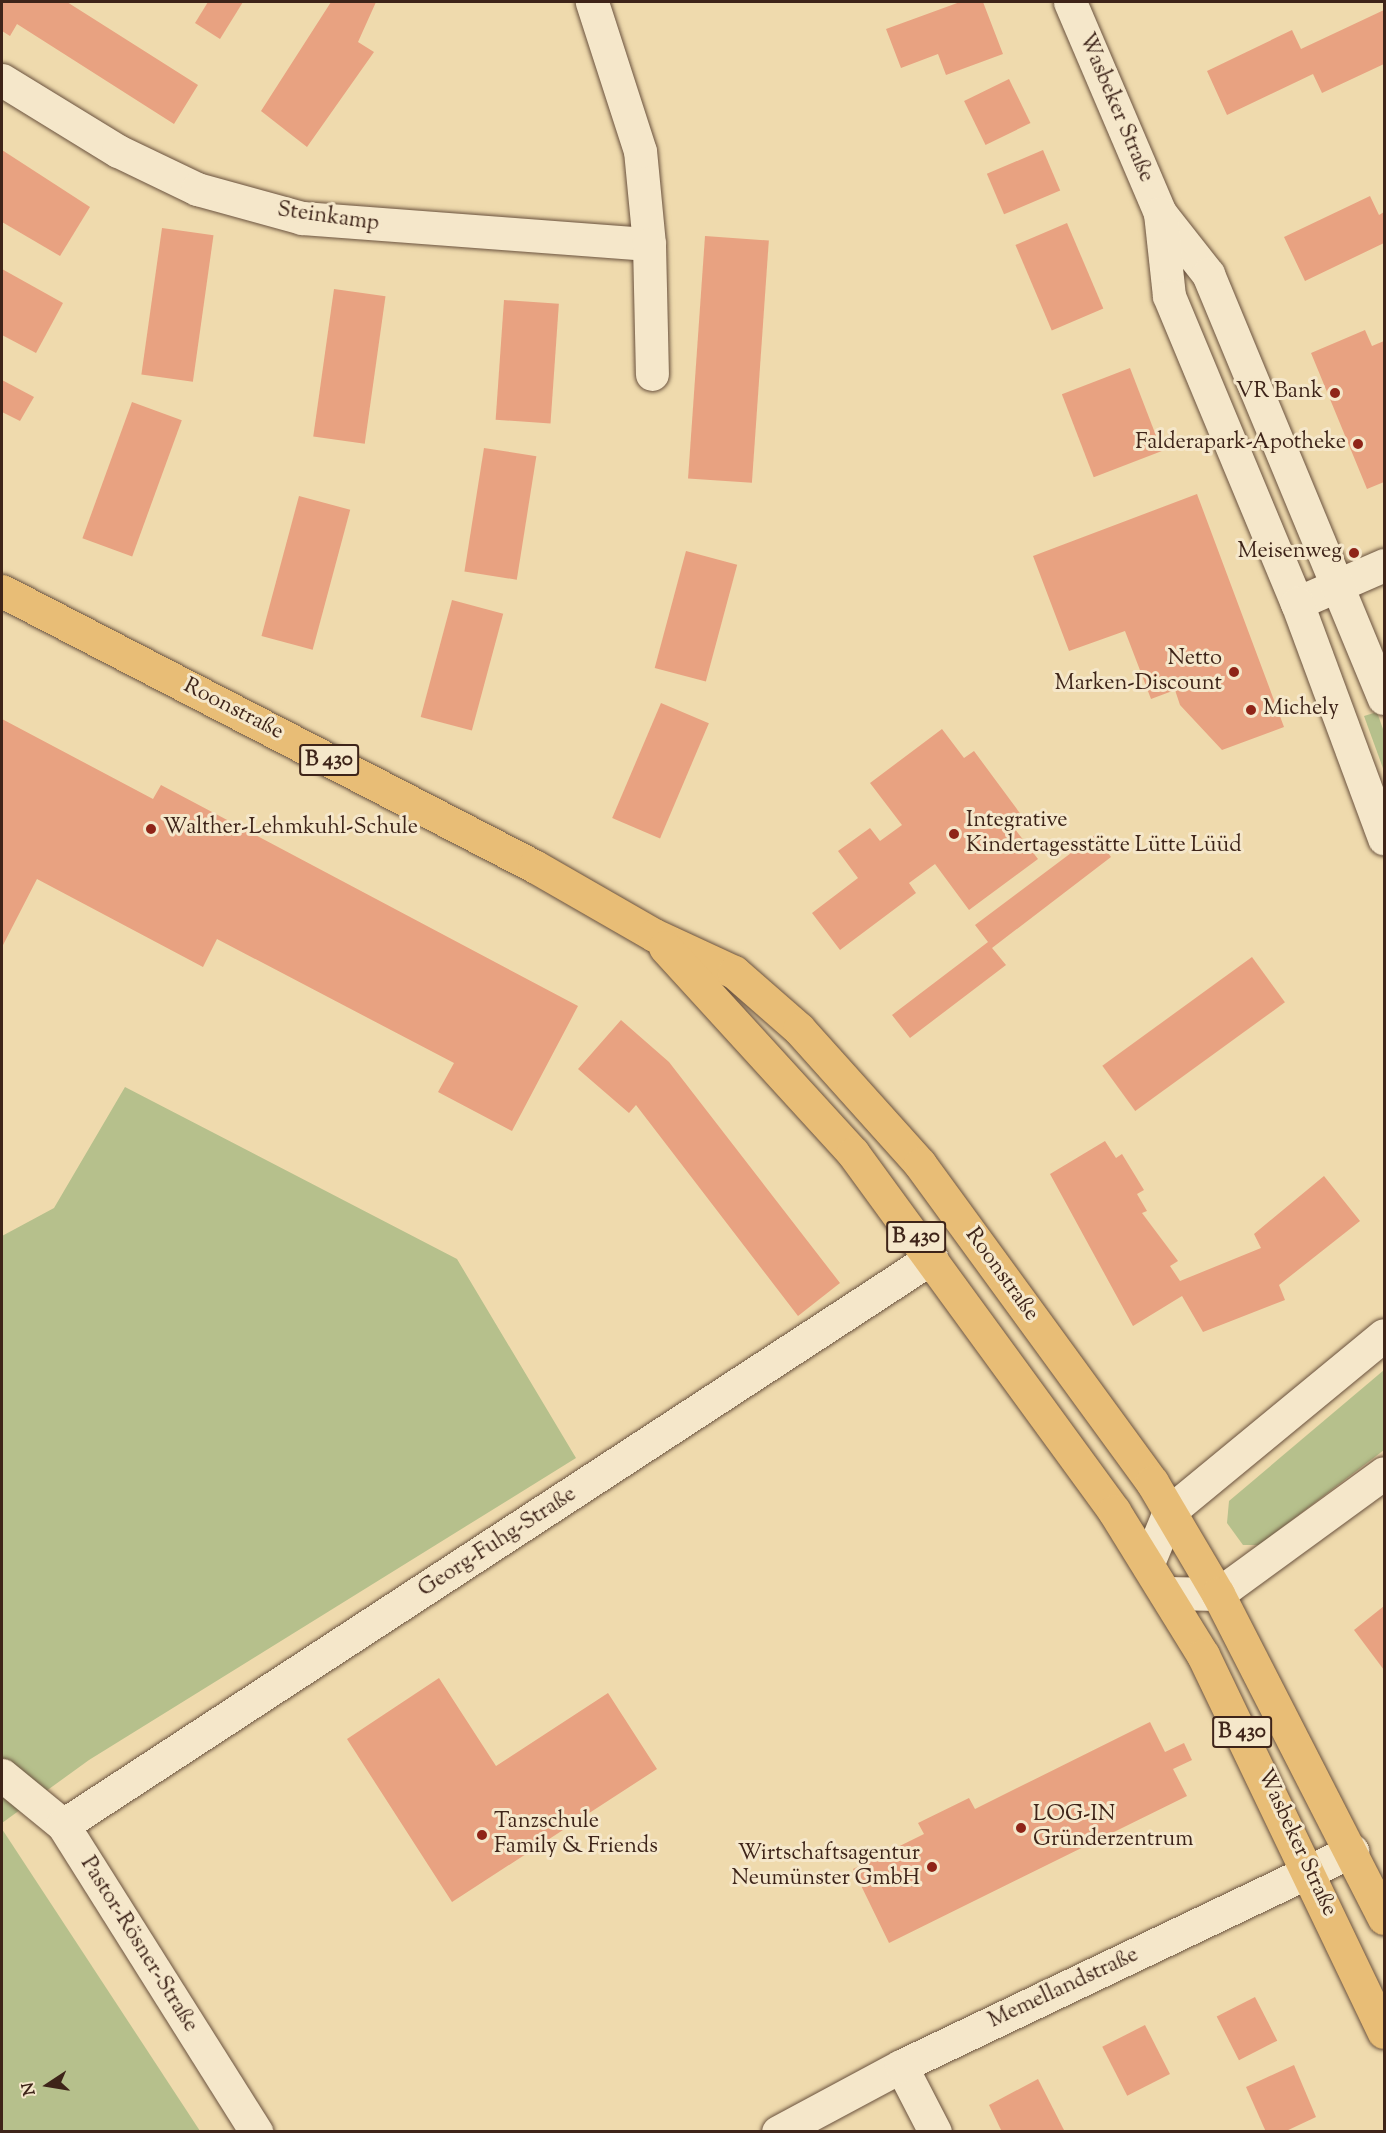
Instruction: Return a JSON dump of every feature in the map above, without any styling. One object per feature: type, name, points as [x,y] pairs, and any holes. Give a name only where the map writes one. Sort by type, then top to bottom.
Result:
[{"type":"main road","name":"Roonstraße","points":[[2,591],[534,866],[654,935],[734,972],[799,1029],[920,1164],[1169,1512],[1218,1594]]},
{"type":"main road","name":"Roonstraße","points":[[654,935],[853,1153],[931,1258],[1148,1563]]},
{"type":"main road","name":"Wasbeker Straße","points":[[1148,1563],[1167,1593],[1311,1874],[1384,2032]]},
{"type":"main road","name":"Wasbeker Straße","points":[[1218,1594],[1352,1851],[1384,1918]]},
{"type":"street","points":[[592,2],[640,151],[650,244],[652,374]]},
{"type":"street","name":"Wasbeker Straße","points":[[1070,2],[1160,213],[1208,274],[1384,698]]},
{"type":"street","name":"Steinkamp","points":[[2,80],[118,151],[197,189],[302,218],[650,244]]},
{"type":"street","name":"Wasbeker Straße","points":[[1160,213],[1169,296],[1297,603],[1384,838]]},
{"type":"street","points":[[1297,603],[1384,565]]},
{"type":"street","name":"Georg-Fuhg-Straße","points":[[63,1825],[931,1258]]},
{"type":"street","points":[[1148,1563],[1169,1512],[1384,1335]]},
{"type":"street","points":[[1167,1593],[1218,1594],[1384,1473]]},
{"type":"street","name":"Pastor-Rösner-Straße","points":[[2,1775],[63,1825],[256,2132]]},
{"type":"street","name":"Memellandstraße","points":[[778,2132],[901,2066],[1311,1874],[1352,1851]]},
{"type":"street","points":[[901,2066],[935,2132]]},
{"type":"green space","points":[[1377,712],[1384,732],[1384,771],[1364,716]]},
{"type":"green space","points":[[125,1087],[457,1259],[576,1458],[89,1760],[2,1823],[2,1236],[54,1208]]},
{"type":"green space","points":[[1384,1370],[1384,1450],[1259,1545],[1243,1545],[1227,1523],[1229,1501]]},
{"type":"green space","points":[[2,1829],[200,2131],[2,2131]]},
{"type":"building","points":[[2,2],[67,2],[198,85],[174,124],[17,24],[10,36],[2,31]]},
{"type":"building","points":[[208,2],[243,2],[220,39],[195,23]]},
{"type":"building","points":[[331,2],[376,2],[358,42],[374,52],[307,147],[261,111]]},
{"type":"building","points":[[960,2],[983,2],[1003,54],[946,75],[938,54],[901,68],[886,29]]},
{"type":"building","points":[[1384,10],[1384,64],[1322,93],[1313,74],[1227,115],[1207,71],[1292,30],[1301,49]]},
{"type":"building","points":[[1009,79],[1030,123],[986,145],[964,101]]},
{"type":"building","points":[[2,150],[90,207],[60,256],[2,222]]},
{"type":"building","points":[[1043,150],[1060,191],[1004,214],[987,174]]},
{"type":"building","points":[[1370,196],[1379,215],[1384,212],[1384,243],[1305,281],[1284,237]]},
{"type":"building","points":[[1067,223],[1103,309],[1052,330],[1015,245]]},
{"type":"building","points":[[162,228],[213,235],[193,382],[141,375]]},
{"type":"building","points":[[705,236],[769,240],[752,483],[688,478]]},
{"type":"building","points":[[2,269],[63,303],[36,353],[2,335]]},
{"type":"building","points":[[334,289],[385,296],[365,444],[313,437]]},
{"type":"building","points":[[504,300],[559,304],[550,424],[496,420]]},
{"type":"building","points":[[1365,330],[1372,346],[1384,341],[1384,482],[1367,489],[1311,353]]},
{"type":"building","points":[[1130,368],[1162,451],[1094,477],[1062,394]]},
{"type":"building","points":[[2,380],[34,397],[20,421],[2,412]]},
{"type":"building","points":[[132,402],[182,420],[132,556],[82,538]]},
{"type":"building","points":[[484,448],[536,456],[517,580],[464,571]]},
{"type":"building","points":[[1197,494],[1284,727],[1222,750],[1180,705],[1175,690],[1151,699],[1125,631],[1069,651],[1033,556]]},
{"type":"building","points":[[299,496],[350,510],[313,650],[261,636]]},
{"type":"building","points":[[686,551],[737,565],[706,682],[655,668]]},
{"type":"building","points":[[452,600],[503,614],[472,731],[421,717]]},
{"type":"building","points":[[661,703],[709,723],[660,838],[612,818]]},
{"type":"building","points":[[2,719],[153,799],[161,785],[578,1006],[512,1131],[438,1092],[454,1063],[217,939],[203,967],[37,879],[2,947]]},
{"type":"building","name":"Integrative Kindertagesstätte Lütte Lüüd","points":[[942,729],[964,758],[974,751],[1022,816],[1011,824],[1038,859],[969,910],[935,864],[909,883],[916,893],[840,950],[812,913],[858,878],[838,851],[870,828],[880,841],[902,825],[870,783]]},
{"type":"building","points":[[1095,835],[1111,857],[992,948],[1006,965],[910,1038],[892,1015],[988,942],[975,925]]},
{"type":"building","points":[[1252,957],[1285,1002],[1135,1111],[1102,1066]]},
{"type":"building","points":[[621,1020],[669,1062],[840,1283],[798,1316],[636,1105],[629,1113],[578,1069]]},
{"type":"building","points":[[1105,1141],[1116,1158],[1122,1154],[1144,1190],[1137,1194],[1147,1211],[1142,1213],[1178,1261],[1170,1266],[1180,1281],[1261,1248],[1254,1234],[1324,1176],[1360,1221],[1279,1285],[1285,1300],[1203,1332],[1182,1296],[1133,1326],[1050,1174]]},
{"type":"building","points":[[1384,1606],[1384,1670],[1354,1630]]},
{"type":"building","name":"Tanzschule Family & Friends","points":[[439,1678],[496,1766],[608,1693],[657,1769],[452,1902],[347,1739]]},
{"type":"building","name":"LOG-IN Gründerzentrum","points":[[1150,1722],[1165,1752],[1184,1743],[1192,1760],[1173,1769],[1187,1796],[889,1943],[853,1869],[924,1834],[918,1823],[969,1798],[975,1809]]},
{"type":"building","points":[[1255,1997],[1277,2041],[1239,2060],[1217,2017]]},
{"type":"building","points":[[1145,2025],[1170,2074],[1127,2096],[1102,2047]]},
{"type":"building","points":[[1294,2065],[1316,2117],[1284,2132],[1266,2132],[1246,2087]]},
{"type":"building","points":[[1038,2079],[1065,2132],[1002,2132],[989,2105]]},
{"type":"place","name":"VR Bank","points":[[1335,393]]},
{"type":"place","name":"Falderapark-Apotheke","points":[[1358,444]]},
{"type":"place","name":"Meisenweg","points":[[1354,553]]},
{"type":"place","name":"Netto Marken-Discount","points":[[1234,672]]},
{"type":"place","name":"Michely","points":[[1251,710]]},
{"type":"place","name":"Walther-Lehmkuhl-Schule","points":[[151,829]]},
{"type":"place","name":"Integrative Kindertagesstätte Lütte Lüüd","points":[[954,834]]},
{"type":"place","name":"LOG-IN Gründerzentrum","points":[[1021,1828]]},
{"type":"place","name":"Tanzschule Family & Friends","points":[[482,1835]]},
{"type":"place","name":"Wirtschaftsagentur Neumünster GmbH","points":[[932,1867]]}]
